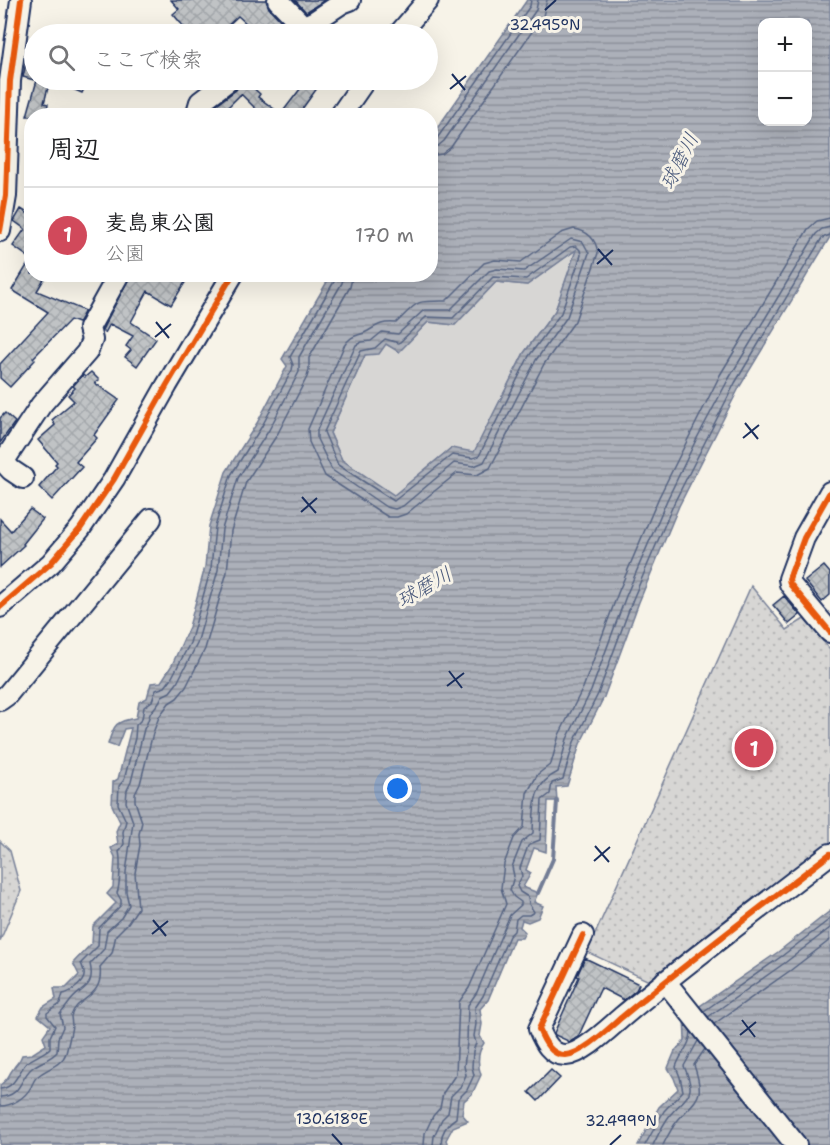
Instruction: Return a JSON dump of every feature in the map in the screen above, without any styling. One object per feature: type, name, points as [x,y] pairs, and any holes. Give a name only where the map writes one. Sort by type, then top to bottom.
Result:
[{"type":"street","points":[[0,231],[6,196],[10,81],[21,0]]},
{"type":"street","points":[[278,0],[292,24]]},
{"type":"street","points":[[408,24],[428,0]]},
{"type":"street","points":[[307,24],[343,1]]},
{"type":"street","points":[[198,108],[200,102],[216,90]]},
{"type":"street","points":[[346,108],[358,90]]},
{"type":"street","points":[[23,478],[11,470],[2,459],[41,405],[87,352],[92,340],[88,328],[114,282]]},
{"type":"street","points":[[0,607],[51,563],[80,529],[114,479],[228,282]]},
{"type":"street","points":[[827,622],[790,584],[789,579],[804,538],[830,492]]},
{"type":"street","points":[[0,700],[7,695],[151,519]]},
{"type":"street","points":[[583,935],[539,1029],[545,1044],[558,1055],[569,1055],[592,1042],[665,981],[830,854]]},
{"type":"street","points":[[665,981],[796,1145]]},
{"type":"shaded area","points":[[577,249],[555,311],[524,353],[474,453],[451,448],[394,496],[342,460],[330,433],[365,355],[386,344],[399,351],[428,322],[455,325],[496,282],[527,285]]},
{"type":"shaded area","points":[[751,586],[787,630],[804,619],[830,649],[830,848],[778,889],[649,981],[587,952]]},
{"type":"shaded area","points":[[0,841],[10,851],[21,891],[0,941]]},
{"type":"water","name":"球磨川","points":[[527,0],[830,0],[830,237],[740,386],[679,506],[639,602],[604,697],[580,744],[567,786],[556,787],[557,801],[548,801],[546,852],[534,848],[526,870],[531,873],[523,887],[538,893],[534,902],[543,906],[538,918],[528,922],[522,920],[520,927],[525,932],[522,938],[514,938],[488,1000],[480,1009],[482,1024],[480,1036],[484,1043],[478,1058],[481,1075],[472,1094],[464,1101],[462,1114],[468,1121],[453,1127],[446,1140],[448,1145],[0,1145],[0,1085],[7,1079],[22,1055],[32,1054],[46,1045],[43,1036],[50,1026],[38,1016],[43,1007],[56,999],[54,988],[66,988],[79,975],[73,963],[92,943],[93,926],[116,903],[107,894],[113,887],[115,857],[111,848],[118,844],[116,831],[120,822],[112,805],[113,782],[118,779],[131,728],[124,729],[117,747],[108,744],[112,732],[120,722],[136,718],[139,702],[147,698],[151,683],[161,682],[172,665],[189,627],[205,567],[209,526],[226,472],[257,423],[287,366],[282,359],[327,282],[438,282],[438,127]],"holes":[[[576,250],[555,311],[524,353],[474,452],[451,448],[394,495],[342,460],[330,433],[365,355],[379,354],[386,344],[399,352],[428,322],[455,325],[496,282],[527,285]]]},
{"type":"water","points":[[830,911],[830,1145],[638,1145],[659,1107],[678,1089],[668,1068],[675,1051],[685,1040],[684,1017],[778,952]]},
{"type":"building","points":[[171,0],[266,0],[269,8],[283,23],[247,24],[238,16],[230,24],[182,24],[173,14],[179,9]]},
{"type":"building","points":[[295,0],[325,0],[306,12]]},
{"type":"building","points":[[34,90],[47,90],[44,103],[48,104],[47,108],[29,108]]},
{"type":"building","points":[[236,90],[256,90],[260,94],[258,97],[273,108],[255,108],[241,94],[227,108],[211,108]]},
{"type":"building","points":[[299,90],[316,90],[303,108],[286,108]]},
{"type":"building","points":[[21,209],[24,211],[24,228],[14,221]]},
{"type":"building","points":[[24,230],[24,254],[13,246]]},
{"type":"building","points":[[24,270],[24,282],[42,282],[37,291],[85,311],[78,323],[70,320],[33,358],[35,360],[10,387],[0,378],[0,364],[48,312],[12,290]]},
{"type":"building","points":[[127,282],[185,282],[171,305],[148,291],[131,322],[156,339],[137,366],[125,357],[131,350],[126,346],[133,336],[110,324],[105,333],[102,330]]},
{"type":"building","points":[[91,372],[99,380],[95,383],[119,400],[94,435],[97,438],[76,462],[82,467],[52,500],[39,487],[57,466],[55,464],[57,462],[38,440],[55,425],[52,420],[74,401],[68,395],[75,388],[73,386],[83,375],[85,377]]},
{"type":"building","points":[[5,413],[15,422],[0,443],[0,418]]},
{"type":"building","points":[[30,509],[43,519],[24,545],[0,567],[0,519],[11,531]]},
{"type":"building","points":[[824,566],[830,573],[830,595],[822,602],[805,581]]},
{"type":"building","points":[[784,596],[800,615],[789,624],[773,605]]},
{"type":"building","points":[[585,958],[639,984],[636,990],[624,1000],[601,988],[578,1037],[570,1042],[554,1033]]},
{"type":"building","points":[[551,1070],[560,1078],[538,1101],[529,1092]]},
{"type":"waterway","points":[[538,893],[553,859],[557,801]]},
{"type":"cycle path","points":[[0,231],[6,196],[10,81],[21,0]]},
{"type":"cycle path","points":[[0,607],[51,563],[80,529],[114,479],[228,282]]},
{"type":"cycle path","points":[[830,492],[804,538],[789,579],[790,584],[830,632]]},
{"type":"cycle path","points":[[583,935],[539,1029],[549,1047],[561,1055],[573,1054],[595,1040],[673,975],[830,854]]},
{"type":"place","name":"麦島東公園","points":[[754,748]]}]
